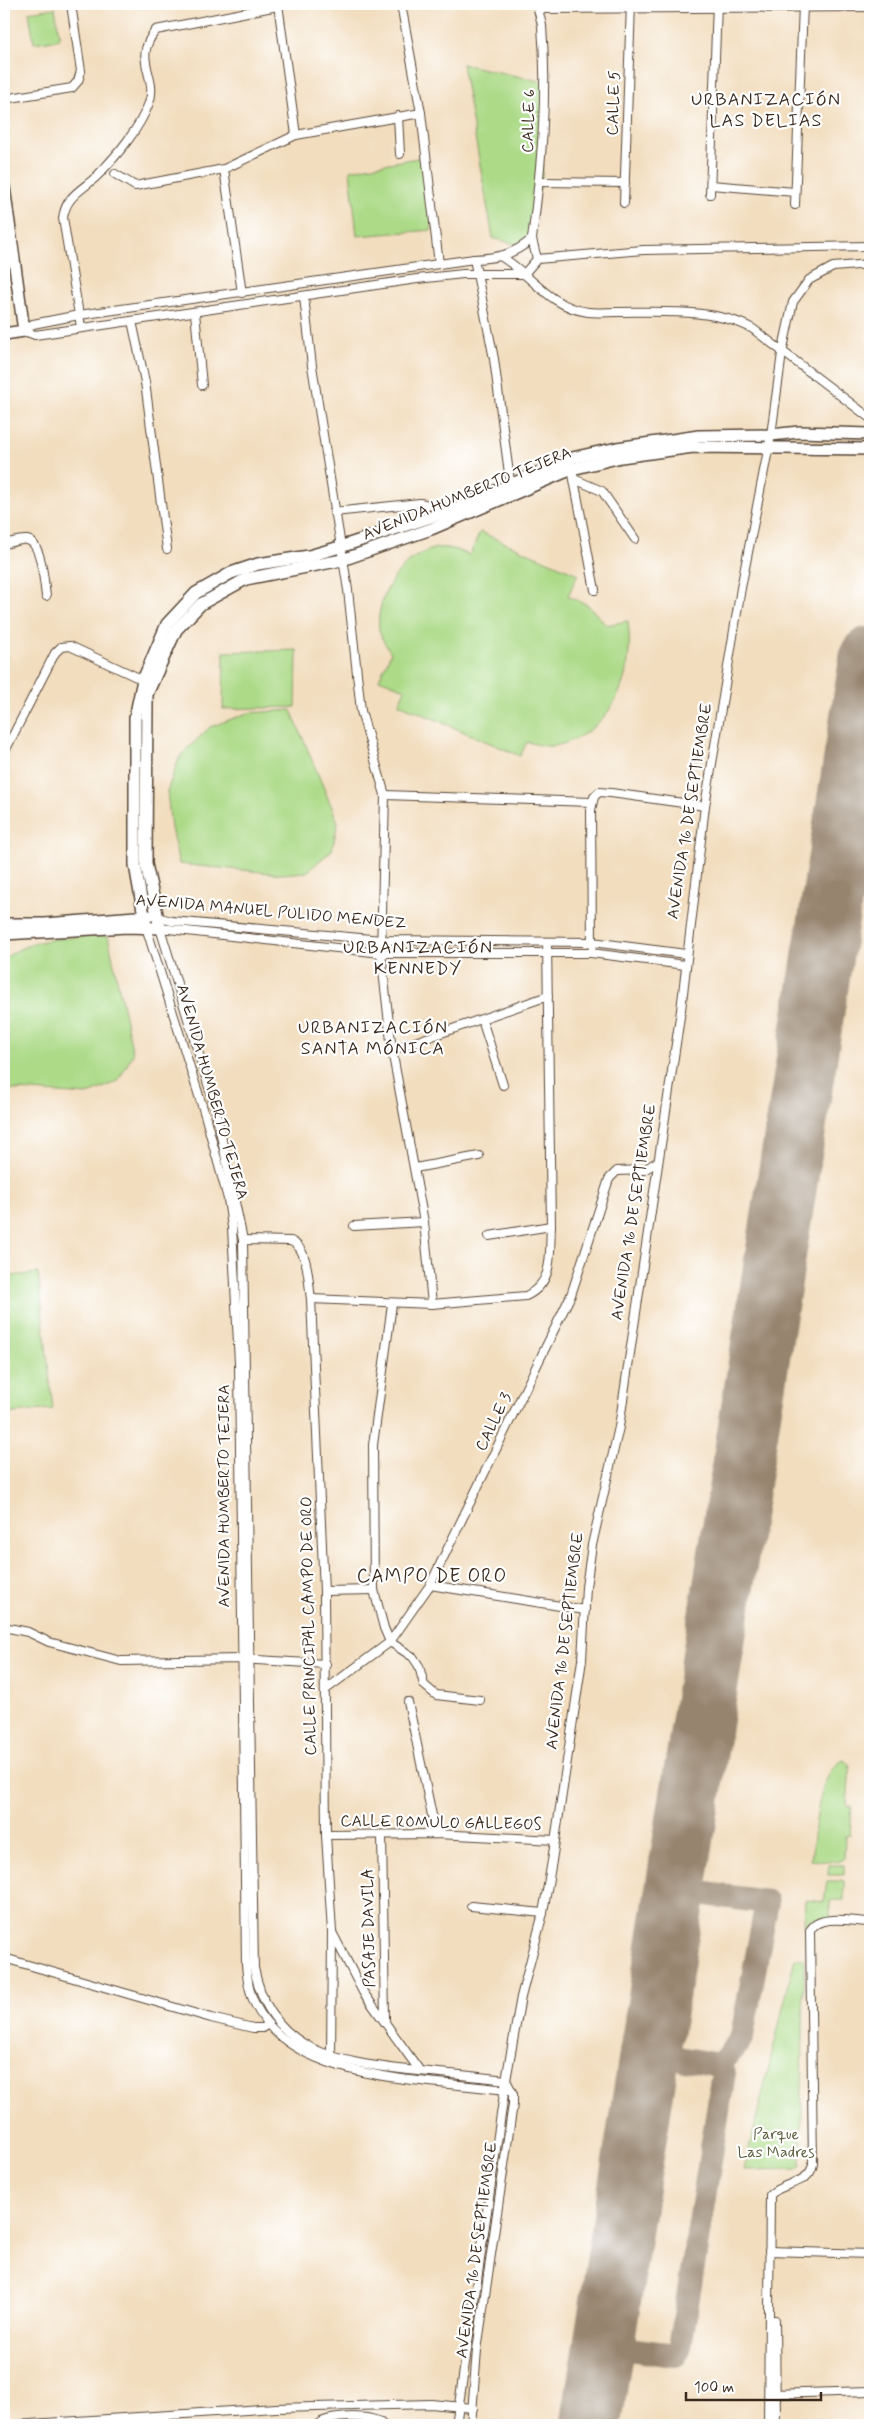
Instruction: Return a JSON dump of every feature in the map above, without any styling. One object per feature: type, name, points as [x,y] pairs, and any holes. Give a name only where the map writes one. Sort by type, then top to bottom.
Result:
[{"type":"street","points":[[4,99],[72,88],[78,81],[81,71],[71,4]]},
{"type":"street","points":[[402,4],[421,113],[438,264]]},
{"type":"street","points":[[81,327],[63,218],[65,208],[73,195],[96,177],[121,149],[146,109],[150,100],[144,54],[147,41],[156,30],[278,5],[296,135]]},
{"type":"street","points":[[538,6],[870,7]]},
{"type":"street","name":"CALLE 6","points":[[532,239],[540,182],[544,82],[542,24],[538,6]]},
{"type":"street","name":"CALLE 5","points":[[624,202],[631,6]]},
{"type":"street","points":[[710,194],[717,6]]},
{"type":"street","points":[[795,205],[803,6]]},
{"type":"street","points":[[116,174],[134,186],[224,168],[296,135],[421,113]]},
{"type":"street","points":[[398,116],[400,154]]},
{"type":"street","points":[[224,168],[242,293]]},
{"type":"street","points":[[540,182],[625,183]]},
{"type":"street","points":[[711,185],[795,192]]},
{"type":"street","points":[[4,187],[24,331]]},
{"type":"street","points":[[4,334],[24,331],[34,324],[79,315],[474,259],[502,257],[520,249],[532,239],[537,259]]},
{"type":"street","points":[[24,331],[35,335],[418,279],[477,274],[524,274],[537,259],[642,250],[870,246]]},
{"type":"street","points":[[502,257],[550,298],[587,312],[684,312],[741,322],[753,329],[782,353],[870,418]]},
{"type":"street","points":[[474,259],[494,359],[503,444],[511,489]]},
{"type":"street","name":"AVENIDA 16 DE SEPTIEMBRE","points":[[456,2425],[506,2080],[521,1997],[543,1913],[555,1840],[582,1660],[592,1545],[619,1427],[681,1010],[704,806],[741,588],[768,448],[782,353],[793,302],[809,280],[833,267],[870,264]]},
{"type":"street","points":[[304,297],[342,560],[361,711],[385,795],[382,940],[380,953],[392,1050],[416,1168],[424,1222],[432,1304]]},
{"type":"street","points":[[195,313],[202,385]]},
{"type":"street","points":[[132,321],[145,382],[167,549]]},
{"type":"street","points":[[770,435],[800,432],[870,434]]},
{"type":"street","name":"AVENIDA HUMBERTO TEJERA","points":[[506,2080],[362,2065],[330,2056],[305,2046],[281,2027],[267,2008],[258,1988],[254,1968],[251,1659],[243,1240],[215,1106],[158,922],[146,864],[148,694],[176,630],[201,604],[246,579],[342,560],[431,529],[572,458],[618,448],[699,436],[770,435]]},
{"type":"street","name":"AVENIDA HUMBERTO TEJERA","points":[[506,2090],[361,2073],[332,2064],[293,2046],[268,2024],[254,2003],[246,1965],[241,1659],[240,1363],[231,1214],[205,1115],[145,921],[135,865],[135,718],[143,680],[167,624],[196,593],[231,573],[258,564],[309,556],[340,547],[511,489],[573,474],[621,457],[694,446],[768,448]]},
{"type":"street","points":[[768,448],[870,449]]},
{"type":"street","points":[[573,474],[602,491],[635,539]]},
{"type":"street","points":[[573,474],[595,590]]},
{"type":"street","points":[[334,512],[420,503],[452,510]]},
{"type":"street","points":[[4,544],[26,540],[34,542],[38,549],[46,596]]},
{"type":"street","points":[[4,753],[55,653],[61,647],[70,646],[143,680]]},
{"type":"street","points":[[590,953],[592,942],[592,802],[599,792],[704,806]]},
{"type":"street","points":[[385,795],[592,802]]},
{"type":"street","points":[[4,934],[145,921]]},
{"type":"street","name":"AVENIDA MANUEL PULIDO MENDEZ","points":[[4,924],[172,921],[382,940],[592,942],[686,954]]},
{"type":"street","points":[[158,922],[380,953],[590,953],[685,965]]},
{"type":"street","points":[[311,1299],[392,1304],[432,1304],[526,1296],[538,1290],[548,1271],[551,1226],[547,942]]},
{"type":"street","points":[[392,1050],[548,996]]},
{"type":"street","points":[[482,1020],[503,1085]]},
{"type":"street","points":[[416,1168],[479,1156]]},
{"type":"street","name":"CALLE 3","points":[[325,1690],[390,1642],[430,1585],[571,1295],[609,1179],[617,1171],[644,1170],[657,1162]]},
{"type":"street","points":[[354,1226],[424,1222]]},
{"type":"street","points":[[489,1236],[551,1226]]},
{"type":"street","name":"CALLE PRINCIPAL CAMPO DE ORO","points":[[243,1240],[291,1241],[298,1244],[303,1252],[311,1299],[324,1591],[326,1835],[332,1932],[330,2056],[332,2064]]},
{"type":"street","points":[[392,1304],[373,1444],[374,1590],[382,1622],[390,1642],[413,1657],[419,1666],[424,1685],[430,1692],[436,1695],[480,1700]]},
{"type":"street","points":[[430,1585],[585,1610]]},
{"type":"street","points":[[324,1591],[374,1590]]},
{"type":"street","points":[[4,1627],[28,1632],[49,1642],[122,1661],[251,1659],[326,1664]]},
{"type":"street","points":[[408,1702],[436,1834]]},
{"type":"street","name":"PASAJE DAVILA","points":[[382,1834],[385,2021]]},
{"type":"street","name":"CALLE ROMULO GALLEGOS","points":[[326,1835],[436,1834],[555,1840]]},
{"type":"street","points":[[471,1906],[543,1913]]},
{"type":"street","points":[[768,2425],[772,2394],[770,2195],[782,2186],[805,2179],[811,2171],[813,2164],[810,1932],[815,1924],[825,1920],[870,1922]]},
{"type":"street","points":[[332,1932],[363,1992],[420,2071]]},
{"type":"street","points":[[4,1958],[211,2018],[253,2028],[262,2028],[268,2024]]},
{"type":"street","name":"AVENIDA 16 DE SEPTIEMBRE","points":[[471,2425],[478,2350],[513,2104],[513,2094],[506,2080]]},
{"type":"street","points":[[772,2251],[870,2254]]},
{"type":"street","points":[[772,2394],[870,2391]]},
{"type":"street","points":[[772,2394],[776,2425]]},
{"type":"street","points":[[15,2425],[276,2408],[431,2404],[473,2408]]},
{"type":"street","points":[[143,2416],[144,2425]]},
{"type":"street","points":[[317,2425],[327,2419],[341,2418],[371,2418],[383,2425]]},
{"type":"green space","points":[[55,8],[60,39],[34,43],[29,12]]},
{"type":"green space","points":[[462,64],[544,82],[542,177],[528,248],[493,238]]},
{"type":"green space","points":[[423,157],[432,230],[357,236],[350,170]]},
{"type":"green space","points":[[480,532],[578,574],[568,596],[588,605],[606,625],[628,621],[629,656],[621,689],[603,718],[590,730],[575,739],[550,746],[541,746],[527,742],[520,756],[399,704],[405,689],[379,679],[391,653],[382,639],[379,629],[379,616],[386,591],[393,580],[411,560],[433,549],[447,548],[470,555]]},
{"type":"green space","points":[[297,650],[296,707],[223,709],[224,652]]},
{"type":"green space","points":[[291,710],[338,822],[332,850],[307,872],[282,874],[179,864],[171,828],[167,791],[180,756],[210,727],[248,713]]},
{"type":"green space","points":[[108,936],[133,1054],[118,1081],[87,1095],[4,1089],[4,959],[15,951],[27,946],[53,939]]},
{"type":"green space","points":[[38,1273],[53,1409],[4,1414],[4,1277]]},
{"type":"green space","points":[[844,1760],[850,1764],[847,1806],[852,1806],[850,1835],[845,1836],[844,1859],[829,1862],[811,1860],[816,1820],[823,1789],[828,1776],[835,1766]]},
{"type":"green space","points":[[829,1865],[844,1865],[844,1875],[828,1875]]},
{"type":"green space","points":[[827,1881],[844,1881],[844,1900],[830,1900],[830,1918],[811,1919],[804,1926],[805,1900],[824,1902]]},
{"type":"green space","name":"Parque Las Madres","points":[[795,1958],[804,1959],[801,2165],[797,2169],[744,2170]]},
{"type":"taxiway","points":[[676,1890],[767,1902],[742,2036],[738,2044],[719,2065]]},
{"type":"taxiway","points":[[604,2346],[675,2355],[680,2347],[724,2073],[719,2065],[650,2053]]},
{"type":"runway","points":[[591,2425],[870,657]]},
{"type":"district","name":"URBANIZACIÓN LAS DELIAS","points":[[766,110]]},
{"type":"district","name":"URBANIZACIÓN KENNEDY","points":[[418,958]]},
{"type":"district","name":"URBANIZACIÓN SANTA MÓNICA","points":[[373,1038]]},
{"type":"district","name":"CAMPO DE ORO","points":[[432,1576]]}]
